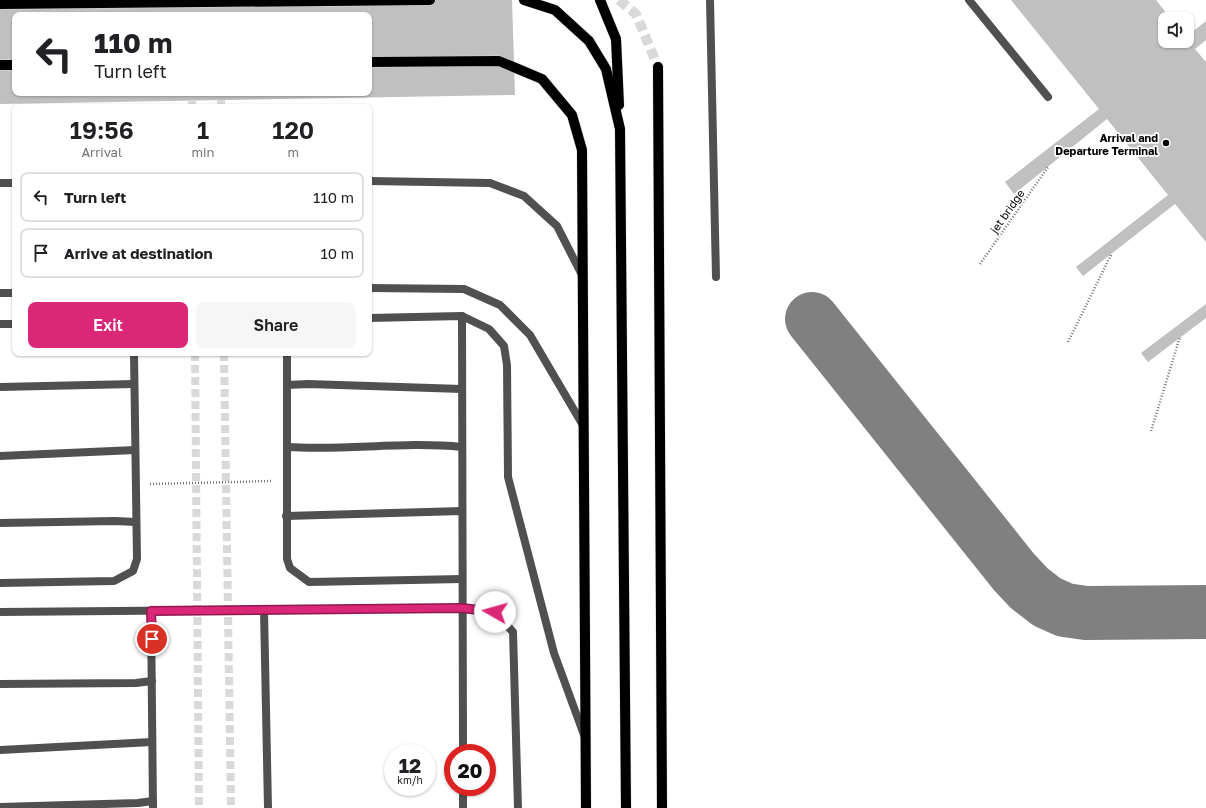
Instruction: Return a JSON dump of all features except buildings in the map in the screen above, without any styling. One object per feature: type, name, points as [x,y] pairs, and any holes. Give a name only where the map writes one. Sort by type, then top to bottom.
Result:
[{"type":"main road","points":[[0,4],[430,0]]},
{"type":"main road","points":[[524,0],[555,10],[589,41],[606,69],[620,129]]},
{"type":"main road","points":[[600,0],[616,39],[620,129],[626,808]]},
{"type":"main road","points":[[372,62],[499,61],[542,79],[572,115],[582,150],[586,808]]},
{"type":"main road","points":[[0,65],[12,65]]},
{"type":"main road","points":[[658,67],[662,808]]},
{"type":"street","points":[[710,0],[716,277]]},
{"type":"street","points":[[969,0],[1048,97]]},
{"type":"street","points":[[372,180],[490,183],[524,196],[557,226],[583,276]]},
{"type":"street","points":[[0,183],[12,183]]},
{"type":"street","points":[[372,288],[464,289],[500,305],[530,335],[584,427]]},
{"type":"street","points":[[0,293],[12,293]]},
{"type":"street","points":[[462,316],[463,744]]},
{"type":"street","points":[[372,318],[462,316],[489,329],[504,346],[507,364],[508,476],[554,653],[586,740]]},
{"type":"street","points":[[0,324],[12,324]]},
{"type":"street","points":[[0,583],[114,581],[133,571],[137,559],[134,356]]},
{"type":"street","points":[[287,356],[286,516],[287,559],[290,568],[309,582],[462,579]]},
{"type":"street","points":[[0,387],[134,384]]},
{"type":"street","points":[[287,385],[308,384],[462,389]]},
{"type":"street","points":[[287,447],[308,449],[436,444],[462,446]]},
{"type":"street","points":[[0,456],[135,450]]},
{"type":"street","points":[[286,516],[462,511]]},
{"type":"street","points":[[0,523],[136,522]]},
{"type":"street","points":[[0,612],[462,608],[495,612],[513,632],[518,808]]},
{"type":"street","points":[[264,610],[268,808]]},
{"type":"street","points":[[0,807],[138,803],[153,805],[151,611]]},
{"type":"street","points":[[0,684],[136,683],[152,681]]},
{"type":"street","points":[[0,750],[152,742]]},
{"type":"street","points":[[463,796],[464,808]]},
{"type":"path","name":"jet bridge","points":[[980,264],[1048,167]]},
{"type":"path","points":[[1068,342],[1110,255]]},
{"type":"path","points":[[1151,430],[1180,338]]},
{"type":"path","points":[[136,484],[287,481]]},
{"type":"taxiway","points":[[812,319],[1014,572],[1029,588],[1047,602],[1065,610],[1086,613],[1206,612]]},
{"type":"tunnel","points":[[619,0],[636,14],[658,67]]},
{"type":"tunnel","points":[[195,356],[199,808]]},
{"type":"tunnel","points":[[224,356],[231,808]]},
{"type":"place","name":"Arrival and Departure Terminal","points":[[1166,143]]},
{"type":"route","points":[[152,639],[151,611],[462,608],[495,612]]}]
